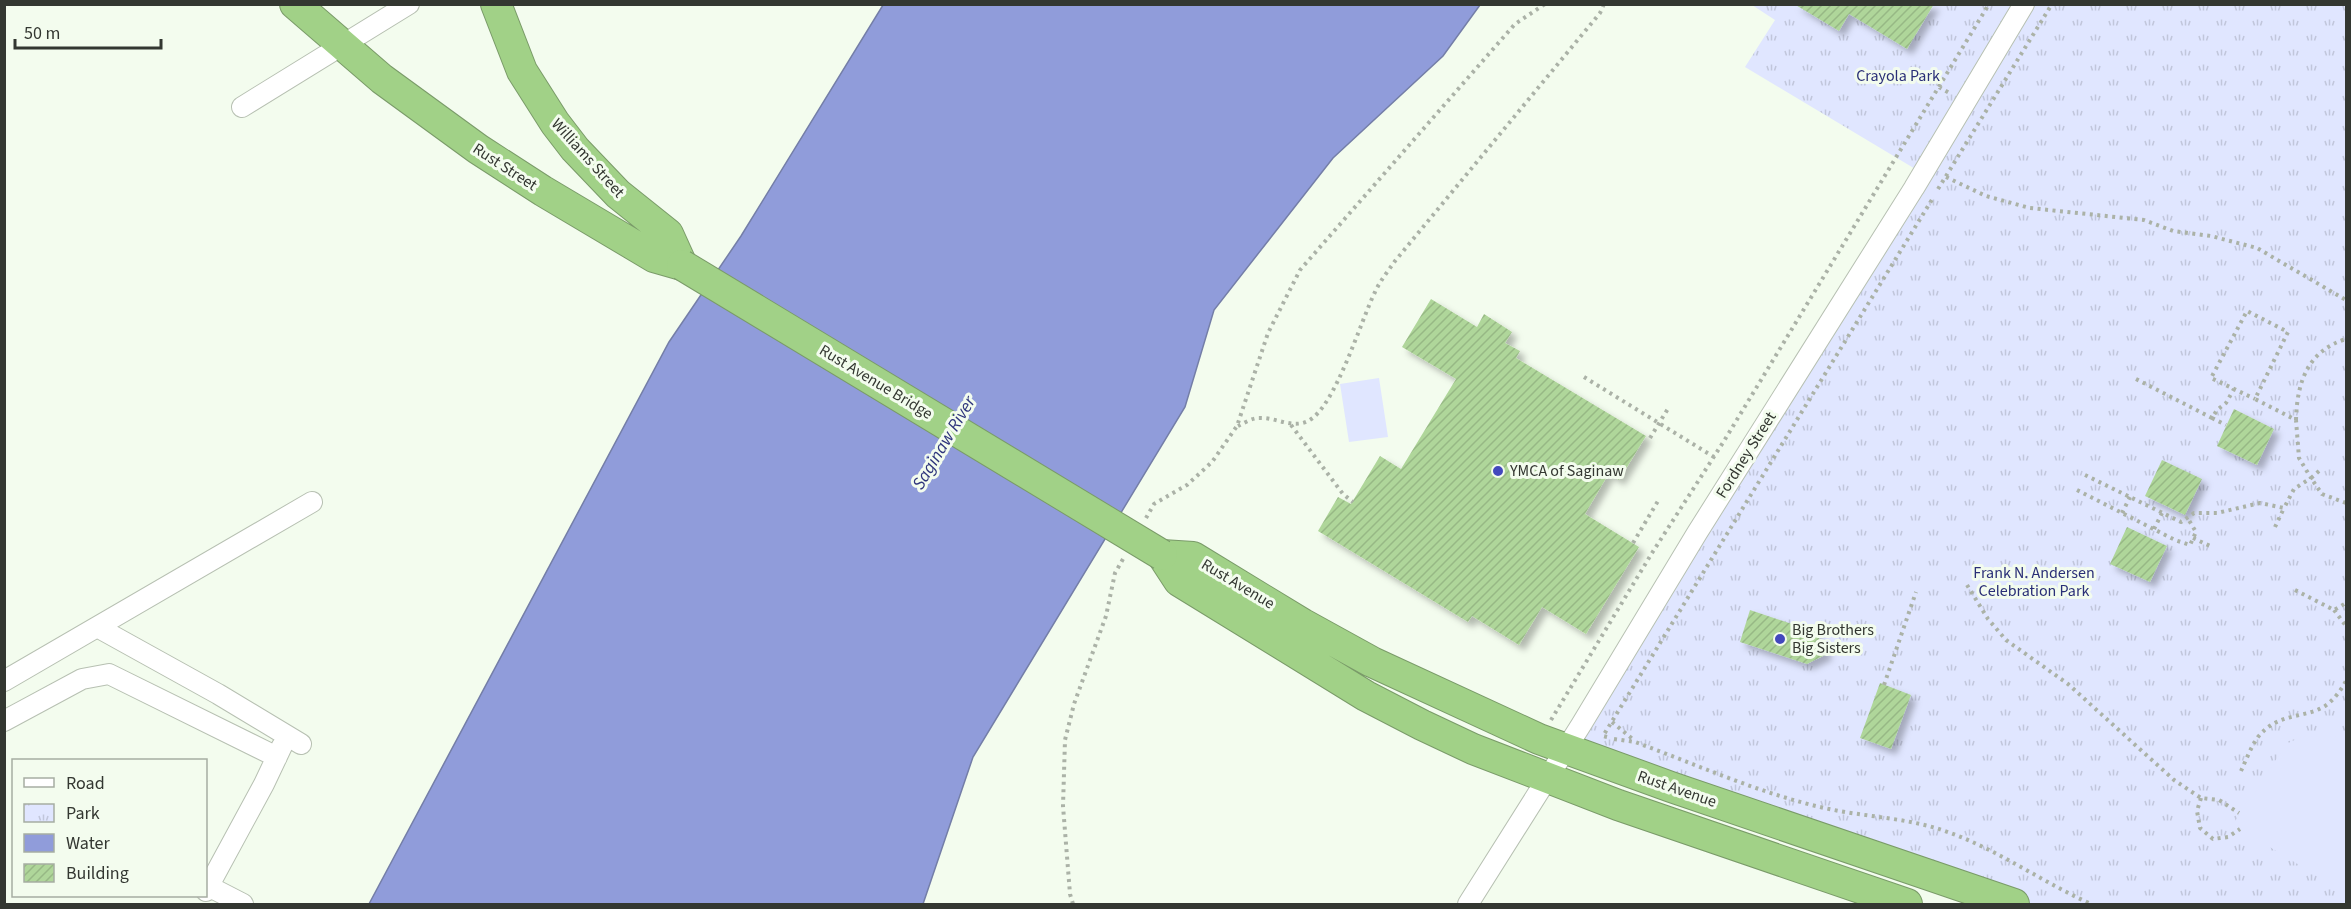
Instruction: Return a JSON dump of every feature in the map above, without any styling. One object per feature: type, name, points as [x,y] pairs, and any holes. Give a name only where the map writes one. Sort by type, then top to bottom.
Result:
[{"type":"highway","name":"Rust Street","points":[[295,4],[428,114],[508,169],[654,257],[682,265]]},
{"type":"highway","name":"Williams Street","points":[[496,4],[522,71],[555,123],[618,194],[668,234],[682,265]]},
{"type":"highway","name":"Rust Avenue Bridge","points":[[682,265],[1162,555]]},
{"type":"highway","name":"Rust Avenue","points":[[1162,555],[1193,557],[1303,624],[1371,662],[1489,718],[1557,737],[1671,788],[2014,904]]},
{"type":"highway","name":"Rust Avenue","points":[[1162,555],[1179,580],[1366,696],[1413,721],[1473,749],[1618,805],[1907,904]]},
{"type":"street","points":[[242,107],[410,4]]},
{"type":"street","name":"Fordney Street","points":[[1468,904],[1547,778],[1557,737],[1697,533],[1914,188],[2024,4]]},
{"type":"street","points":[[4,681],[312,502]]},
{"type":"street","points":[[97,627],[218,694],[294,740],[277,757],[207,889]]},
{"type":"street","points":[[4,721],[82,679],[109,674],[277,757]]},
{"type":"street","points":[[207,891],[243,904]]},
{"type":"path","points":[[1143,524],[1154,504],[1187,485],[1212,462],[1237,426],[1268,333],[1300,270],[1515,24],[1545,4]]},
{"type":"path","points":[[1237,426],[1257,418],[1276,419],[1290,424],[1310,421],[1321,410],[1334,390],[1376,290],[1395,261],[1600,13],[1604,4]]},
{"type":"path","points":[[1557,737],[1569,688],[1714,457],[1989,4]]},
{"type":"path","points":[[2052,4],[1603,736],[1635,742],[1782,796],[1828,809],[1920,824],[1951,833],[1987,849],[2091,904]]},
{"type":"path","points":[[1946,177],[1986,196],[2030,208],[2144,220],[2173,231],[2211,236],[2257,248],[2346,300]]},
{"type":"path","points":[[2255,399],[2288,332],[2247,311],[2211,378],[2296,420]]},
{"type":"path","points":[[2346,339],[2318,355],[2306,371],[2297,395],[2296,420],[2300,458],[2311,478],[2322,494],[2346,502]]},
{"type":"path","points":[[1584,377],[1714,457]]},
{"type":"path","points":[[2136,379],[2226,425]]},
{"type":"path","points":[[2212,418],[2217,410],[2226,404],[2234,389]]},
{"type":"path","points":[[1650,438],[1669,407]]},
{"type":"path","points":[[1290,424],[1342,494],[1353,502]]},
{"type":"path","points":[[2275,527],[2294,489],[2319,471]]},
{"type":"path","points":[[2085,475],[2181,522],[2194,513],[2217,513],[2260,503],[2284,508]]},
{"type":"path","points":[[2077,490],[2190,545],[2196,532],[2187,517]]},
{"type":"path","points":[[2122,513],[2130,497]]},
{"type":"path","points":[[1633,543],[1658,501]]},
{"type":"path","points":[[2154,529],[2162,513]]},
{"type":"path","points":[[2193,538],[2210,546]]},
{"type":"path","points":[[1073,904],[1070,894],[1063,806],[1065,740],[1074,704],[1106,616],[1115,573],[1126,553]]},
{"type":"path","points":[[1966,585],[1988,619],[2006,640],[2068,684],[2148,759],[2201,798],[2218,800],[2239,813]]},
{"type":"path","points":[[2295,590],[2334,610],[2346,626]]},
{"type":"path","points":[[1884,685],[1916,592]]},
{"type":"path","points":[[2334,610],[2346,603]]},
{"type":"path","points":[[2241,771],[2258,737],[2287,717],[2325,706],[2340,692],[2346,681]]},
{"type":"path","points":[[1612,722],[1635,742]]},
{"type":"path","points":[[2201,798],[2197,811],[2200,828],[2213,839],[2228,837],[2240,829]]},
{"type":"green space","name":"Frank N. Andersen Celebration Park","points":[[1752,5],[2346,5],[2346,904],[2014,904],[1565,749],[1922,173],[1745,67],[1775,20]]},
{"type":"green space","points":[[1379,378],[1388,437],[1349,442],[1340,384]]},
{"type":"green space","points":[[2346,736],[2346,893],[2233,825],[2286,744],[2301,737]]},
{"type":"water","name":"Saginaw River","points":[[883,5],[1480,5],[1443,56],[1333,158],[1214,310],[1185,407],[973,757],[923,904],[369,904],[669,342],[741,236]]},
{"type":"building","points":[[1794,4],[1934,4],[1907,49],[1849,14],[1839,31]]},
{"type":"building","name":"YMCA of Saginaw","points":[[1431,299],[1477,327],[1484,314],[1512,332],[1505,343],[1520,351],[1516,358],[1646,436],[1619,480],[1609,473],[1585,514],[1639,547],[1586,634],[1542,607],[1519,645],[1472,616],[1468,622],[1318,531],[1338,497],[1351,504],[1380,456],[1401,469],[1456,379],[1402,347]]},
{"type":"building","points":[[2234,409],[2274,429],[2257,465],[2217,446]]},
{"type":"building","points":[[2162,460],[2202,479],[2185,515],[2145,496]]},
{"type":"building","points":[[2127,527],[2167,546],[2150,582],[2110,564]]},
{"type":"building","name":"Big Brothers Big Sisters","points":[[1750,610],[1816,632],[1827,654],[1807,664],[1740,642]]},
{"type":"building","points":[[1880,683],[1911,695],[1891,749],[1860,738]]},
{"type":"place","name":"YMCA of Saginaw","points":[[1498,471]]},
{"type":"place","name":"Big Brothers Big Sisters","points":[[1780,639]]},
{"type":"park label","name":"Crayola Park","points":[[1898,76]]}]
